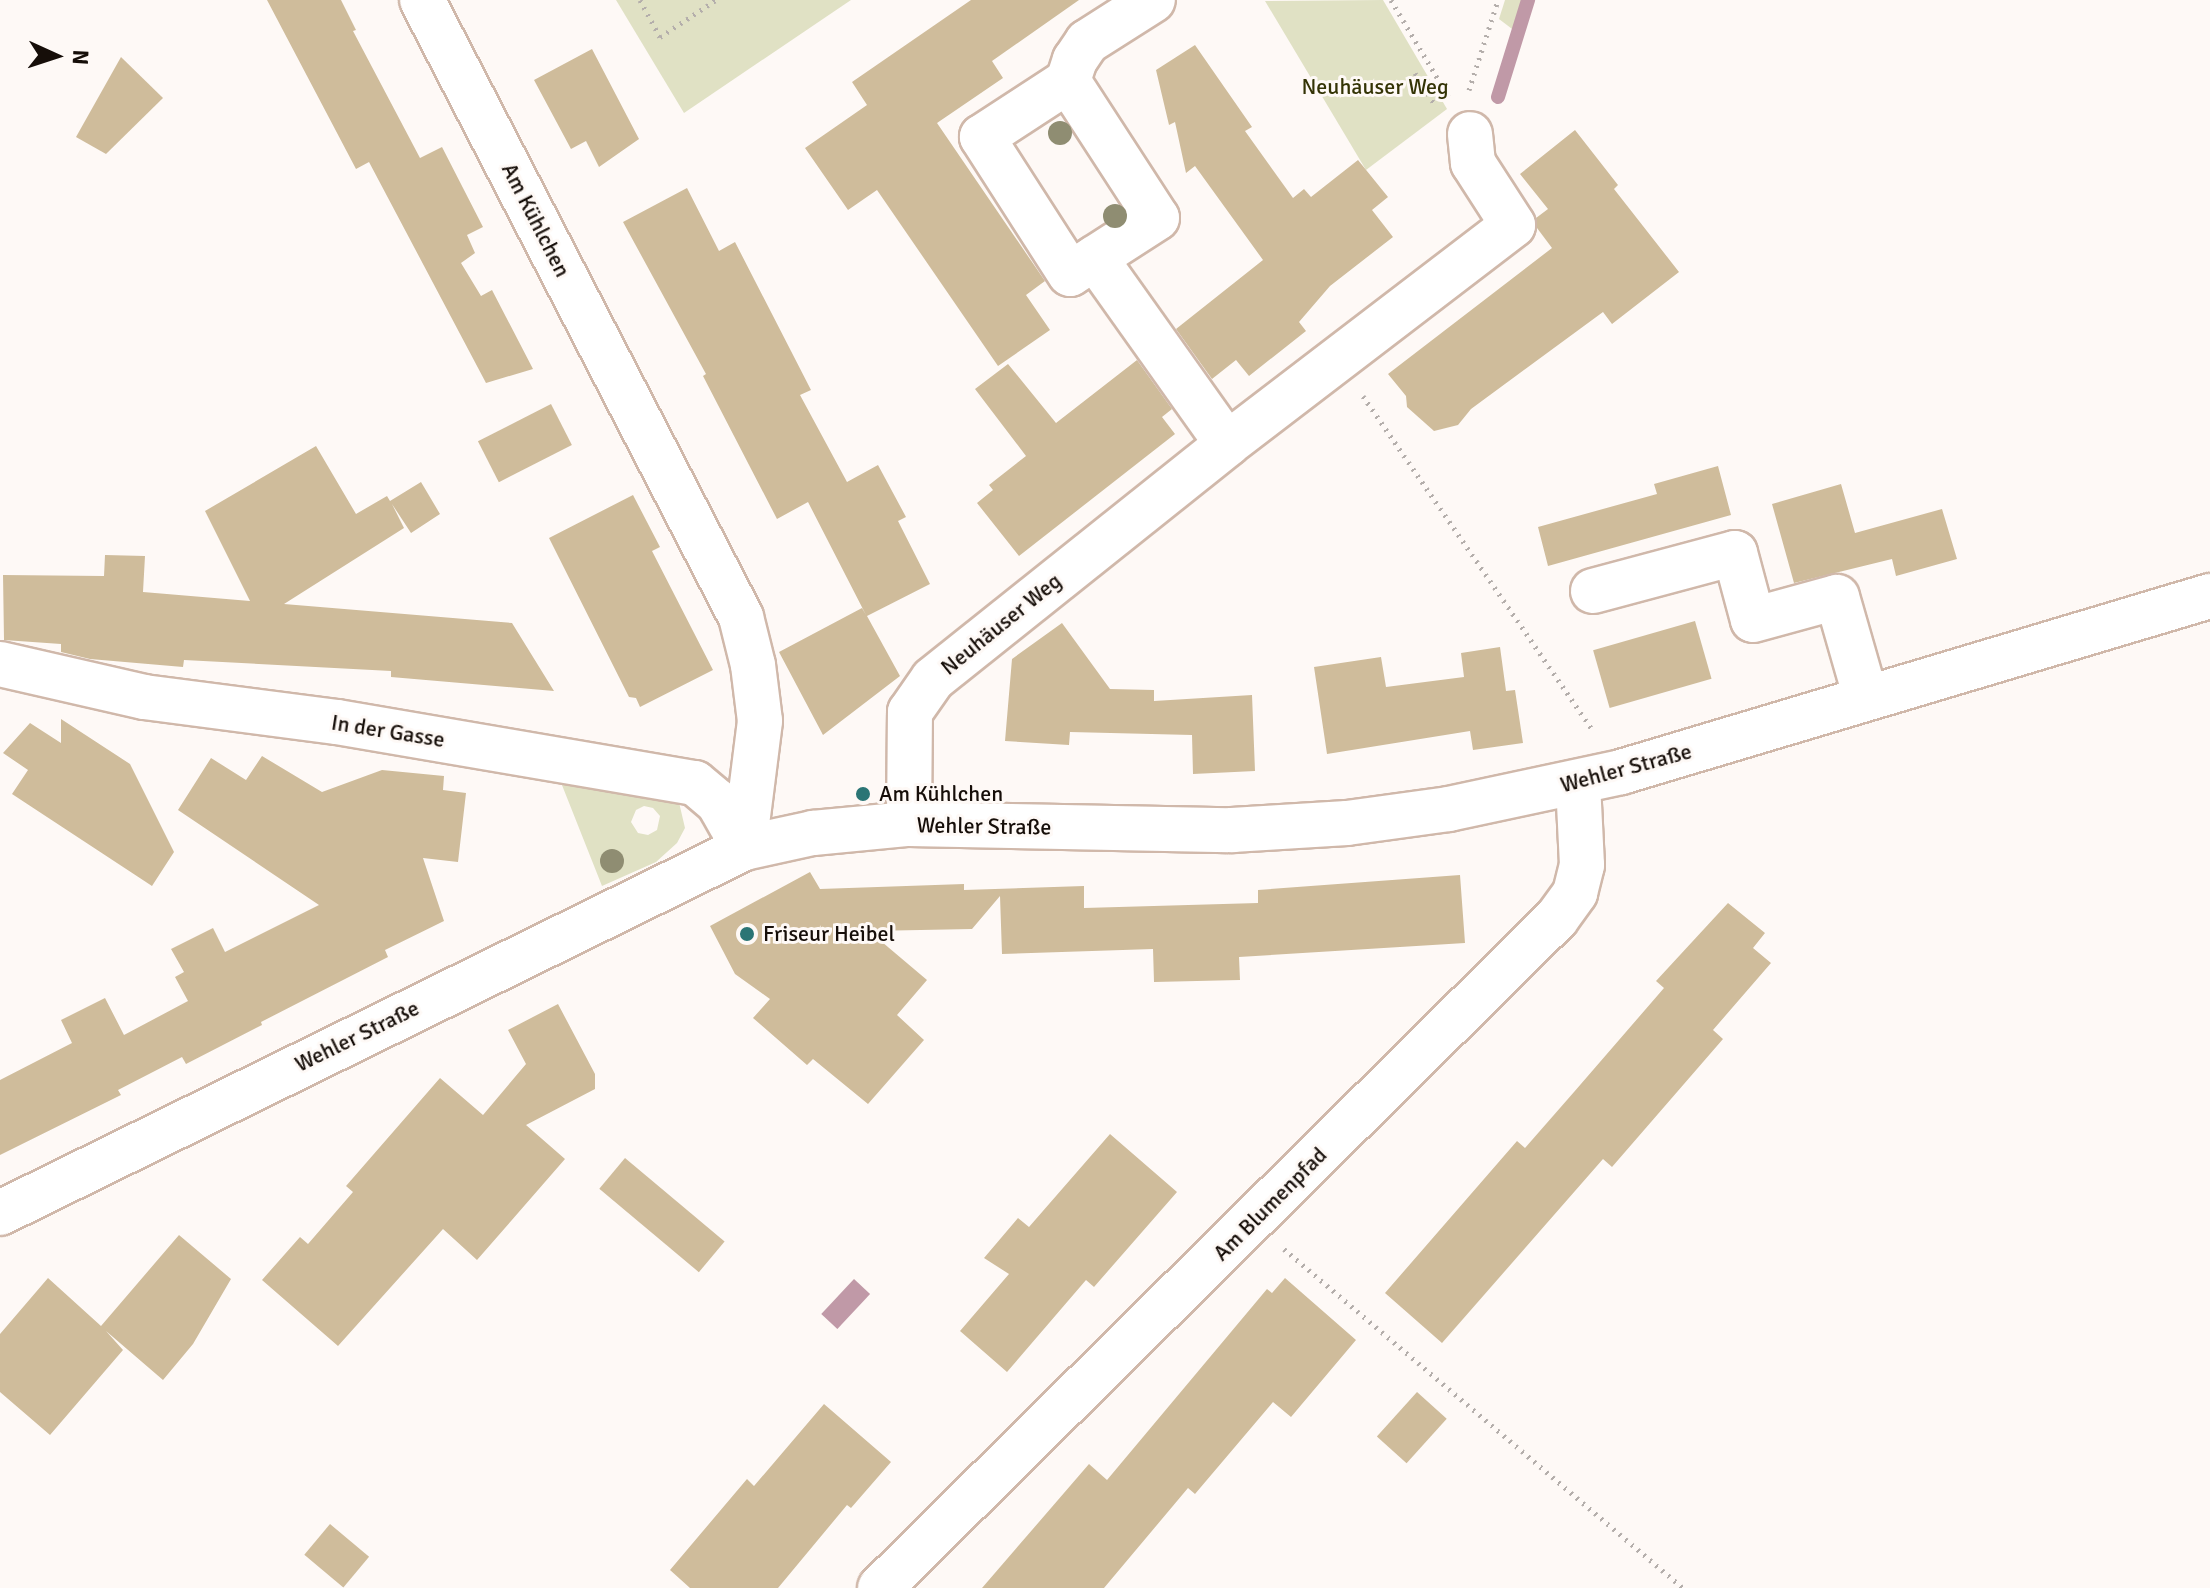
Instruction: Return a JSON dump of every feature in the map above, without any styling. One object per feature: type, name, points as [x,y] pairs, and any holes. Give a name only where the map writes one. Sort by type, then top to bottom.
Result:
[{"type":"street","name":"Am Kühlchen","points":[[422,0],[741,617],[753,665],[760,721],[744,848]]},
{"type":"street","points":[[1068,81],[1157,218],[1070,274],[982,137],[1068,81],[1075,60],[1087,42],[1153,0]]},
{"type":"street","name":"Neuhäuser Weg","points":[[909,824],[908,726],[910,712],[924,688],[1227,444],[1513,225],[1473,163],[1466,126]]},
{"type":"street","points":[[1095,258],[1227,444]]},
{"type":"street","points":[[1593,591],[1735,553],[1753,620],[1837,597],[1866,698]]},
{"type":"street","name":"Wehler Straße","points":[[0,1213],[744,848],[813,833],[909,824],[1174,832],[1293,827],[1436,811],[1621,772],[2210,596]]},
{"type":"street","name":"In der Gasse","points":[[0,664],[144,697],[337,722],[695,783],[718,802],[744,848]]},
{"type":"street","name":"Am Blumenpfad","points":[[880,1588],[1567,906],[1580,879],[1583,847],[1578,783]]},
{"type":"path","points":[[640,0],[660,37],[716,0]]},
{"type":"path","points":[[1391,0],[1466,126]]},
{"type":"path","points":[[1466,126],[1498,0]]},
{"type":"path","points":[[1338,359],[1621,772]]},
{"type":"path","points":[[1252,1222],[1683,1588]]},
{"type":"green space","points":[[616,0],[851,0],[684,113]]},
{"type":"green space","name":"Neuhäuser Weg","points":[[1383,0],[1447,109],[1366,170],[1265,1]]},
{"type":"green space","points":[[1505,0],[1531,0],[1520,35],[1499,19]]},
{"type":"green space","points":[[556,770],[678,798],[685,828],[677,843],[656,862],[602,886]],"holes":[[[644,806],[653,808],[660,816],[657,830],[648,835],[638,833],[631,822],[636,810]]]},
{"type":"shaded area","points":[[854,1279],[870,1294],[837,1329],[821,1314]]},
{"type":"building","points":[[267,0],[341,0],[356,30],[353,31],[420,158],[442,147],[483,227],[467,235],[475,253],[461,263],[481,296],[492,290],[533,369],[486,383],[369,162],[356,169]]},
{"type":"building","points":[[971,0],[1079,0],[992,61],[1003,78],[937,123],[1045,281],[1026,295],[1050,330],[998,366],[877,190],[848,210],[805,148],[867,105],[852,82]]},
{"type":"building","points":[[1195,45],[1252,127],[1245,131],[1293,198],[1304,189],[1311,197],[1358,160],[1388,197],[1372,210],[1393,237],[1330,286],[1299,322],[1306,331],[1249,376],[1236,360],[1212,379],[1176,329],[1263,260],[1195,166],[1186,173],[1175,122],[1169,125],[1156,70]]},
{"type":"building","points":[[592,49],[639,139],[599,167],[586,141],[571,149],[534,80]]},
{"type":"building","points":[[121,57],[163,98],[106,154],[76,137]]},
{"type":"building","points":[[1575,130],[1618,185],[1614,189],[1679,272],[1612,324],[1603,312],[1471,409],[1458,425],[1434,431],[1407,407],[1406,396],[1388,374],[1552,248],[1537,228],[1536,218],[1548,209],[1520,174]]},
{"type":"building","points":[[687,188],[719,251],[735,242],[811,390],[800,395],[847,482],[878,465],[906,517],[898,521],[930,584],[867,616],[900,676],[823,735],[779,652],[862,608],[866,615],[808,502],[777,519],[703,376],[706,374],[623,222]]},
{"type":"building","points":[[1137,360],[1172,409],[1162,417],[1175,434],[1019,556],[977,503],[993,490],[989,485],[1026,456],[975,389],[1008,364],[1056,423]]},
{"type":"building","points":[[551,404],[572,445],[499,482],[478,441]]},
{"type":"building","points":[[316,446],[356,514],[387,496],[390,501],[421,482],[440,514],[411,533],[392,504],[404,528],[284,604],[512,623],[554,691],[391,677],[391,671],[184,660],[183,667],[90,659],[61,652],[61,644],[4,640],[3,575],[104,576],[105,555],[145,556],[143,592],[250,601],[205,511]]},
{"type":"building","points":[[1718,466],[1731,515],[1548,566],[1538,527],[1657,494],[1654,484]]},
{"type":"building","points":[[1841,484],[1855,533],[1942,509],[1957,559],[1896,576],[1892,559],[1794,583],[1772,504]]},
{"type":"building","points":[[633,495],[660,547],[652,551],[713,670],[640,707],[636,698],[629,697],[549,538]]},
{"type":"building","points":[[1695,621],[1712,679],[1610,708],[1593,650]]},
{"type":"building","points":[[1062,623],[1110,689],[1154,690],[1154,701],[1252,695],[1255,771],[1193,774],[1192,735],[1070,732],[1069,745],[1005,741],[1012,659]]},
{"type":"building","points":[[1500,647],[1506,691],[1515,690],[1523,743],[1473,750],[1470,731],[1327,754],[1314,667],[1381,657],[1386,687],[1464,677],[1461,653]]},
{"type":"building","points":[[61,719],[130,764],[174,852],[152,886],[12,794],[28,770],[3,753],[30,723],[61,743]]},
{"type":"building","points":[[262,756],[322,792],[382,770],[444,776],[443,790],[466,793],[458,862],[423,858],[444,921],[385,950],[388,957],[261,1022],[262,1025],[186,1064],[182,1057],[118,1090],[121,1095],[0,1155],[0,1080],[72,1043],[61,1020],[105,998],[124,1035],[188,1001],[175,977],[184,972],[171,949],[213,928],[225,952],[319,905],[178,810],[211,758],[246,780]]},
{"type":"building","points":[[810,872],[820,889],[964,884],[964,890],[1084,886],[1084,908],[1258,903],[1258,890],[1460,875],[1465,943],[1239,957],[1240,980],[1154,982],[1153,949],[1002,954],[1000,896],[972,929],[869,931],[927,980],[897,1015],[924,1040],[868,1104],[813,1059],[807,1065],[753,1018],[770,999],[735,974],[710,926]]},
{"type":"building","points":[[1728,903],[1765,933],[1753,948],[1771,963],[1713,1030],[1723,1039],[1612,1167],[1603,1159],[1442,1343],[1385,1293],[1517,1141],[1525,1148],[1664,988],[1656,981]]},
{"type":"building","points":[[558,1004],[595,1074],[595,1089],[526,1125],[565,1159],[477,1260],[443,1229],[338,1346],[262,1280],[300,1237],[308,1244],[353,1192],[346,1186],[440,1078],[483,1115],[526,1064],[508,1030]]},
{"type":"building","points":[[1110,1134],[1177,1192],[1094,1287],[1086,1280],[1007,1372],[960,1331],[1009,1274],[984,1258],[1018,1218],[1029,1227]]},
{"type":"building","points":[[625,1158],[725,1242],[699,1272],[599,1189]]},
{"type":"building","points":[[179,1235],[231,1279],[193,1344],[163,1380],[106,1331],[123,1350],[50,1435],[0,1392],[0,1334],[48,1278],[101,1326]]},
{"type":"building","points":[[1285,1278],[1356,1340],[1291,1417],[1273,1402],[1195,1494],[1188,1488],[1104,1588],[982,1588],[1089,1464],[1107,1480],[1267,1289],[1272,1293]]},
{"type":"building","points":[[1417,1392],[1447,1419],[1407,1463],[1377,1437]]},
{"type":"building","points":[[824,1404],[891,1462],[851,1508],[847,1505],[778,1588],[690,1588],[670,1570],[747,1479],[754,1486]]},
{"type":"building","points":[[330,1524],[369,1557],[343,1587],[304,1555]]},
{"type":"waterway","points":[[1498,97],[1528,0]]},
{"type":"place","name":"Am Kühlchen","points":[[863,794]]},
{"type":"place","name":"Friseur Heibel","points":[[747,934]]}]
